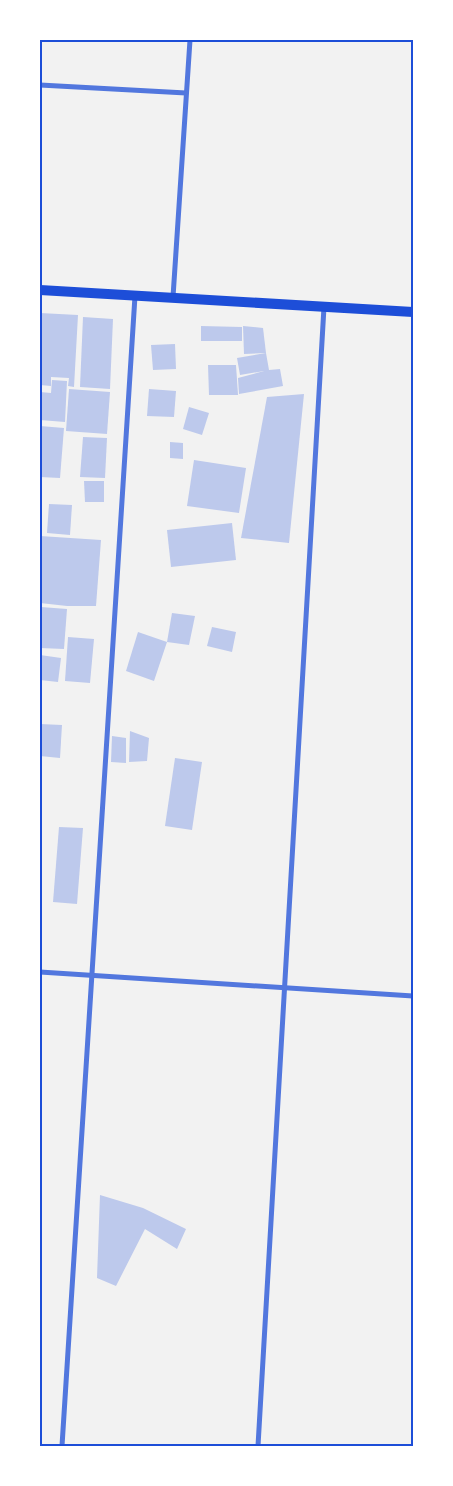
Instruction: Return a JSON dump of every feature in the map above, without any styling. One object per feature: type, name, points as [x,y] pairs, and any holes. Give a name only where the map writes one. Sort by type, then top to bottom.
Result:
[{"type":"main road","points":[[40,290],[413,312]]},
{"type":"street","points":[[173,298],[190,40]]},
{"type":"street","points":[[40,84],[186,94]]},
{"type":"street","points":[[62,1446],[135,296]]},
{"type":"street","points":[[258,1446],[324,307]]},
{"type":"street","points":[[40,972],[413,996]]},
{"type":"building","points":[[40,313],[78,315],[74,387],[68,386],[69,378],[51,377],[51,386],[40,385]]},
{"type":"building","points":[[83,317],[113,319],[110,389],[80,387]]},
{"type":"building","points":[[201,326],[242,327],[242,341],[201,341]]},
{"type":"building","points":[[243,326],[263,328],[266,353],[244,354]]},
{"type":"building","points":[[175,344],[176,369],[153,370],[151,345]]},
{"type":"building","points":[[266,353],[269,370],[280,369],[283,386],[239,394],[238,378],[264,371],[240,375],[237,358]]},
{"type":"building","points":[[208,365],[236,365],[238,395],[209,395]]},
{"type":"building","points":[[52,380],[67,381],[65,422],[40,420],[40,392],[51,393]]},
{"type":"building","points":[[69,389],[110,392],[107,434],[66,431]]},
{"type":"building","points":[[149,389],[176,391],[174,417],[147,416]]},
{"type":"building","points":[[304,394],[289,543],[241,538],[267,397]]},
{"type":"building","points":[[189,407],[209,413],[202,435],[183,429]]},
{"type":"building","points":[[40,426],[64,428],[60,478],[40,477]]},
{"type":"building","points":[[83,437],[107,438],[105,478],[80,477]]},
{"type":"building","points":[[170,442],[183,443],[183,459],[170,458]]},
{"type":"building","points":[[194,460],[246,468],[239,513],[187,506]]},
{"type":"building","points":[[84,481],[104,481],[104,502],[85,502]]},
{"type":"building","points":[[49,504],[72,505],[70,535],[47,533]]},
{"type":"building","points":[[232,523],[236,560],[171,567],[167,530]]},
{"type":"building","points":[[40,536],[101,540],[96,606],[67,606],[40,603]]},
{"type":"building","points":[[41,607],[67,609],[64,649],[40,648]]},
{"type":"building","points":[[172,613],[195,616],[189,645],[167,642]]},
{"type":"building","points":[[212,627],[236,632],[232,652],[207,646]]},
{"type":"building","points":[[138,632],[167,642],[154,681],[126,671]]},
{"type":"building","points":[[68,637],[94,639],[90,683],[65,681]]},
{"type":"building","points":[[40,655],[61,658],[58,682],[40,680]]},
{"type":"building","points":[[40,724],[62,725],[60,758],[40,756]]},
{"type":"building","points":[[130,731],[149,738],[147,761],[129,762]]},
{"type":"building","points":[[112,736],[126,738],[126,763],[111,762]]},
{"type":"building","points":[[175,758],[202,762],[192,830],[165,826]]},
{"type":"building","points":[[59,827],[83,828],[77,904],[53,902]]},
{"type":"building","points":[[100,1195],[143,1208],[186,1229],[177,1249],[145,1229],[116,1286],[97,1278]]}]
